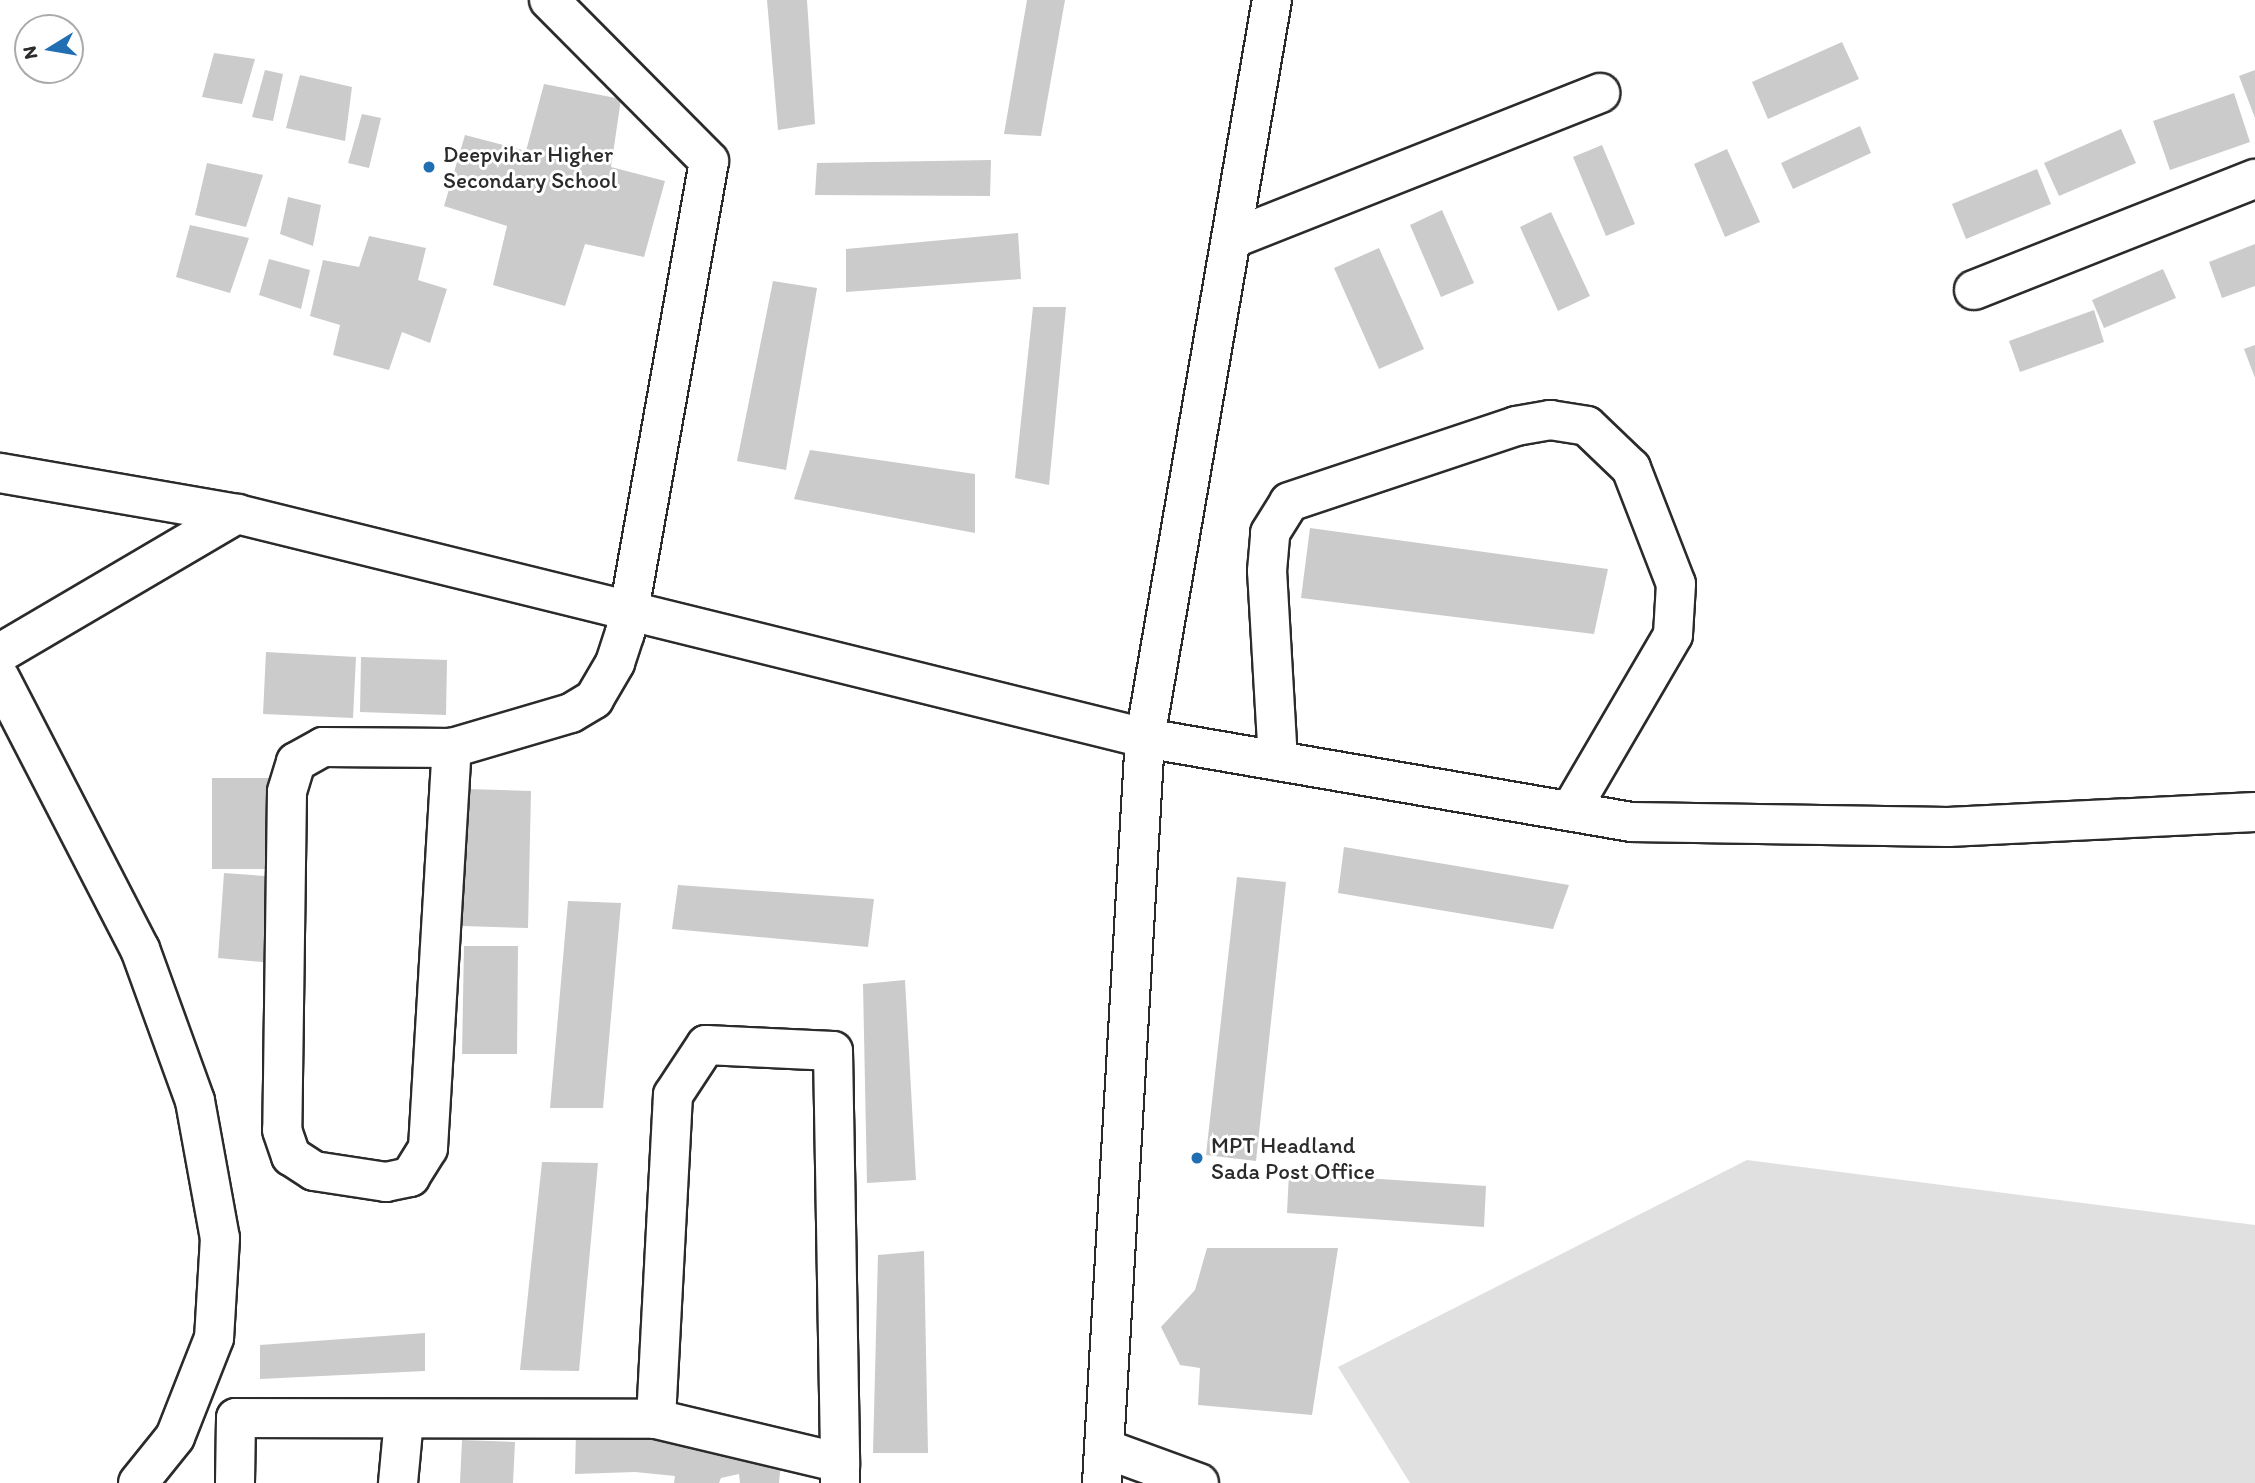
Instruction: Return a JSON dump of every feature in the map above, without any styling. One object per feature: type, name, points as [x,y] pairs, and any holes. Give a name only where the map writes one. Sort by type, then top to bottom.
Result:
[{"type":"street","points":[[452,748],[428,1148],[410,1177],[386,1182],[314,1171],[291,1156],[282,1130],[287,792],[296,762],[323,747],[452,748],[571,713],[594,699],[615,663],[629,609],[709,161],[549,0]]},
{"type":"street","points":[[1199,1483],[1104,1466],[1145,738],[1234,238],[1272,0]]},
{"type":"street","points":[[1234,238],[1600,93]]},
{"type":"street","points":[[1974,290],[2255,179]]},
{"type":"street","points":[[1278,761],[1267,571],[1270,533],[1289,502],[1516,426],[1550,420],[1587,426],[1631,468],[1676,583],[1673,635],[1570,811]]},
{"type":"street","points":[[0,473],[237,514],[1145,738],[1632,822],[1948,827],[2255,812]]},
{"type":"street","points":[[0,653],[237,514]]},
{"type":"street","points":[[0,678],[140,949],[195,1101],[220,1238],[214,1338],[175,1437],[138,1483]]},
{"type":"street","points":[[235,1483],[236,1418],[656,1419],[840,1473],[833,1051],[706,1045],[673,1096],[656,1419]]},
{"type":"street","points":[[398,1483],[404,1420]]},
{"type":"shaded area","points":[[1747,1160],[2255,1225],[2255,1483],[1410,1483],[1338,1367]]},
{"type":"building","points":[[767,0],[807,0],[815,124],[778,130]]},
{"type":"building","points":[[1027,0],[1065,0],[1041,136],[1004,134]]},
{"type":"building","points":[[1842,42],[1859,79],[1768,119],[1752,82]]},
{"type":"building","points":[[214,53],[255,59],[242,104],[202,97]]},
{"type":"building","points":[[265,70],[283,74],[273,121],[252,117]]},
{"type":"building","points":[[2255,70],[2255,118],[2239,76]]},
{"type":"building","points":[[300,75],[352,87],[345,141],[286,128]]},
{"type":"building","points":[[544,84],[621,99],[611,167],[665,181],[644,257],[585,244],[565,306],[493,285],[507,226],[444,206],[465,135],[526,151]]},
{"type":"building","points":[[2234,93],[2250,142],[2170,170],[2153,121]]},
{"type":"building","points":[[362,114],[381,118],[369,168],[348,163]]},
{"type":"building","points":[[1860,126],[1871,153],[1793,189],[1781,163]]},
{"type":"building","points":[[2121,129],[2136,163],[2059,196],[2044,163]]},
{"type":"building","points":[[1602,145],[1635,224],[1606,236],[1573,157]]},
{"type":"building","points":[[1727,149],[1760,222],[1725,237],[1694,164]]},
{"type":"building","points":[[991,160],[990,196],[815,195],[817,163]]},
{"type":"building","points":[[207,163],[263,175],[246,227],[195,215]]},
{"type":"building","points":[[2037,169],[2051,204],[1966,239],[1952,204]]},
{"type":"building","points":[[288,197],[321,205],[313,246],[280,234]]},
{"type":"building","points":[[1442,210],[1474,283],[1441,297],[1410,225]]},
{"type":"building","points":[[1551,212],[1590,296],[1558,311],[1520,227]]},
{"type":"building","points":[[190,225],[249,238],[230,293],[176,277]]},
{"type":"building","points":[[1018,233],[1021,279],[846,292],[846,249]]},
{"type":"building","points":[[369,236],[426,248],[418,280],[447,289],[430,343],[402,332],[389,370],[333,355],[340,325],[310,316],[323,260],[359,267]]},
{"type":"building","points":[[2255,244],[2255,286],[2222,298],[2209,262]]},
{"type":"building","points":[[1379,248],[1424,349],[1379,369],[1334,268]]},
{"type":"building","points":[[269,259],[310,270],[301,309],[259,295]]},
{"type":"building","points":[[2163,269],[2176,298],[2104,328],[2092,300]]},
{"type":"building","points":[[773,281],[817,288],[786,470],[737,461]]},
{"type":"building","points":[[1033,307],[1066,307],[1049,485],[1015,478]]},
{"type":"building","points":[[2094,310],[2104,342],[2020,372],[2009,341]]},
{"type":"building","points":[[2255,345],[2255,378],[2244,349]]},
{"type":"building","points":[[810,450],[975,474],[975,533],[794,499]]},
{"type":"building","points":[[1310,528],[1608,569],[1594,634],[1301,598]]},
{"type":"building","points":[[266,652],[356,657],[353,718],[263,714]]},
{"type":"building","points":[[361,657],[447,660],[446,715],[360,712]]},
{"type":"building","points":[[212,778],[273,778],[273,869],[212,869]]},
{"type":"building","points":[[466,789],[531,791],[528,928],[462,926]]},
{"type":"building","points":[[1344,847],[1569,885],[1553,929],[1338,893]]},
{"type":"building","points":[[224,873],[279,877],[272,963],[218,958]]},
{"type":"building","points":[[1237,877],[1286,882],[1256,1161],[1206,1155]]},
{"type":"building","points":[[678,885],[874,899],[868,947],[672,929]]},
{"type":"building","points":[[568,901],[621,903],[603,1108],[550,1108]]},
{"type":"building","points":[[464,946],[518,946],[517,1054],[462,1054]]},
{"type":"building","points":[[905,980],[916,1180],[867,1183],[863,984]]},
{"type":"building","points":[[542,1162],[598,1163],[579,1371],[520,1370]]},
{"type":"building","points":[[1289,1173],[1486,1186],[1484,1227],[1287,1213]]},
{"type":"building","points":[[1207,1248],[1338,1248],[1312,1415],[1198,1405],[1200,1368],[1180,1365],[1161,1327],[1195,1290]]},
{"type":"building","points":[[924,1251],[928,1453],[873,1453],[878,1255]]},
{"type":"building","points":[[425,1333],[425,1371],[260,1379],[260,1345]]},
{"type":"building","points":[[576,1431],[645,1434],[781,1462],[779,1483],[740,1483],[739,1474],[721,1478],[719,1483],[674,1483],[675,1476],[635,1472],[575,1474]]},
{"type":"building","points":[[462,1440],[515,1442],[513,1483],[460,1483]]},
{"type":"place","name":"Deepvihar Higher Secondary School","points":[[429,167]]},
{"type":"place","name":"MPT Headland Sada Post Office","points":[[1197,1158]]}]
